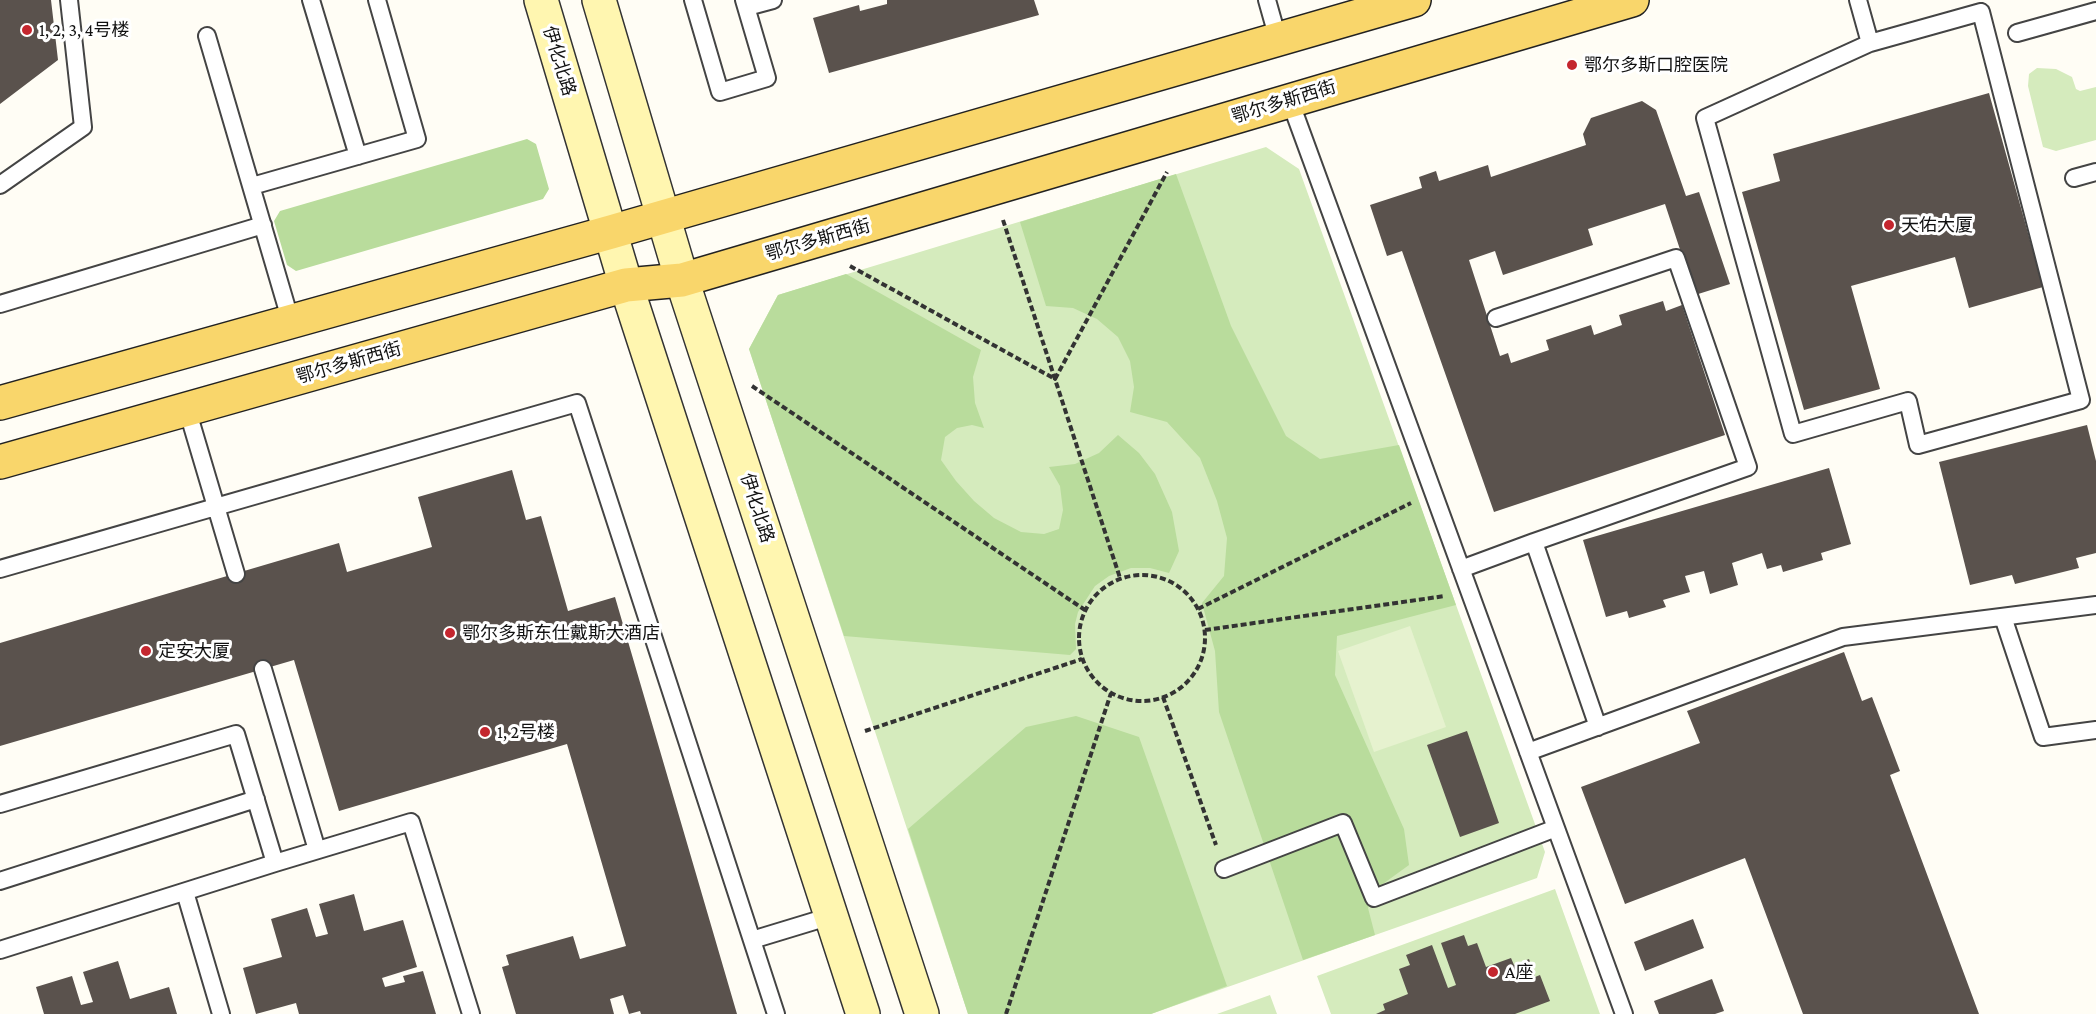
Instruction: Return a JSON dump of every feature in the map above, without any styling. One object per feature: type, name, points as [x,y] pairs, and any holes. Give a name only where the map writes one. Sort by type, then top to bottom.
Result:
[{"type":"main road","points":[[0,403],[611,232],[1414,0]]},
{"type":"main road","name":"鄂尔多斯西街","points":[[0,462],[626,285],[682,280],[1632,0]]},
{"type":"street","name":"伊化北路","points":[[541,0],[626,285],[863,1014]]},
{"type":"street","name":"伊化北路","points":[[599,0],[682,280],[922,1014]]},
{"type":"lane","points":[[0,185],[83,127],[69,0]]},
{"type":"lane","points":[[311,0],[358,156]]},
{"type":"lane","points":[[252,186],[417,139],[377,0]]},
{"type":"lane","points":[[693,0],[720,92],[767,78],[745,4],[773,0]]},
{"type":"lane","points":[[1267,0],[1278,39]]},
{"type":"lane","points":[[1858,0],[1870,43]]},
{"type":"lane","points":[[2018,33],[2096,11]]},
{"type":"lane","points":[[1981,12],[2081,400],[1918,445],[1908,401],[1793,434],[1705,117],[1870,43],[1981,12]]},
{"type":"lane","points":[[207,36],[291,321]]},
{"type":"lane","points":[[1290,101],[1624,1014]]},
{"type":"lane","points":[[2074,178],[2096,172]]},
{"type":"lane","points":[[0,304],[263,225]]},
{"type":"lane","points":[[1461,569],[1748,466],[1676,258],[1496,318]]},
{"type":"lane","points":[[0,569],[577,403],[776,1014]]},
{"type":"lane","points":[[187,409],[236,574]]},
{"type":"lane","points":[[1534,542],[1598,727]]},
{"type":"lane","points":[[1528,752],[1843,637],[2096,605]]},
{"type":"lane","points":[[2003,617],[2043,737],[2096,730]]},
{"type":"lane","points":[[263,669],[317,850]]},
{"type":"lane","points":[[0,804],[236,734],[275,863]]},
{"type":"lane","points":[[0,881],[255,799]]},
{"type":"lane","points":[[0,950],[411,822],[471,1014]]},
{"type":"lane","points":[[1224,869],[1343,823],[1374,898],[1556,828]]},
{"type":"lane","points":[[185,892],[221,1014]]},
{"type":"lane","points":[[752,940],[831,916]]},
{"type":"path","points":[[1055,379],[1190,130]]},
{"type":"path","points":[[992,188],[1120,578]]},
{"type":"path","points":[[807,243],[1055,379]]},
{"type":"path","points":[[706,355],[1085,610]]},
{"type":"path","points":[[1198,609],[1433,492]]},
{"type":"path","points":[[1138,575],[1156,576],[1173,583],[1187,594],[1198,609],[1205,630],[1203,651],[1195,671],[1182,687],[1163,697],[1146,701],[1128,699],[1111,693],[1089,673],[1082,659],[1078,643],[1079,626],[1085,610],[1106,586],[1120,578],[1138,575]]},
{"type":"path","points":[[1205,630],[1470,593]]},
{"type":"path","points":[[833,741],[1082,659]]},
{"type":"path","points":[[1006,1014],[1111,693]]},
{"type":"path","points":[[1163,697],[1224,869]]},
{"type":"green space","points":[[2037,68],[2056,69],[2072,77],[2076,89],[2080,91],[2096,87],[2096,140],[2056,151],[2043,147],[2028,86],[2029,74]]},
{"type":"green space","points":[[527,139],[536,144],[549,189],[543,199],[296,271],[287,265],[274,221],[280,211]]},
{"type":"green space","points":[[1266,147],[1299,169],[1545,852],[1537,878],[1151,1014],[968,1014],[749,349],[778,295]]},
{"type":"green space","points":[[1176,174],[1231,326],[1286,436],[1320,459],[1399,445],[1456,605],[1337,636],[1335,675],[1404,829],[1409,865],[1380,886],[1368,908],[1375,935],[1303,960],[1219,712],[1215,651],[1202,603],[1224,576],[1227,538],[1217,501],[1200,458],[1167,422],[1130,412],[1134,387],[1130,361],[1118,337],[1097,319],[1073,308],[1046,306],[1020,222]]},
{"type":"green space","points":[[846,274],[981,350],[973,377],[975,403],[984,428],[972,425],[957,428],[945,437],[941,460],[974,501],[994,518],[1021,532],[1044,534],[1059,529],[1063,510],[1060,486],[1049,467],[1075,464],[1099,453],[1118,435],[1139,453],[1155,474],[1172,512],[1179,551],[1169,573],[1150,568],[1131,568],[1109,576],[1095,586],[1078,612],[1075,624],[1076,649],[1070,655],[844,636],[749,349],[778,295]]},
{"type":"green space","points":[[1410,626],[1446,727],[1374,752],[1338,651]]},
{"type":"green space","points":[[1076,716],[1139,737],[1227,986],[1151,1014],[968,1014],[908,829],[1026,727]]},
{"type":"green space","points":[[1555,889],[1600,1014],[1331,1014],[1317,976]]},
{"type":"green space","points":[[1270,995],[1277,1014],[1217,1014]]},
{"type":"building","name":"1, 2, 3, 4号楼","points":[[0,0],[51,0],[58,60],[0,104]]},
{"type":"building","points":[[887,0],[1034,0],[1039,15],[829,73],[813,18],[859,5],[860,11],[887,4]]},
{"type":"building","name":"天佑大厦","points":[[1989,93],[2043,287],[1969,308],[1955,257],[1851,286],[1880,389],[1804,410],[1742,192],[1780,181],[1773,154]]},
{"type":"building","points":[[1642,101],[1656,110],[1686,196],[1699,192],[1730,284],[1695,295],[1665,204],[1588,229],[1593,245],[1503,275],[1495,251],[1469,260],[1500,356],[1508,353],[1511,363],[1549,350],[1546,340],[1591,325],[1594,335],[1622,325],[1619,315],[1663,301],[1666,311],[1682,305],[1725,435],[1494,512],[1402,251],[1387,256],[1370,205],[1422,188],[1419,177],[1436,171],[1439,181],[1488,165],[1491,177],[1586,145],[1583,134],[1591,118]]},
{"type":"building","points":[[2087,425],[2096,461],[2096,553],[2076,558],[2079,568],[2015,584],[2012,575],[1970,585],[1939,462]]},
{"type":"building","points":[[1829,468],[1851,544],[1821,553],[1823,560],[1783,572],[1781,565],[1767,569],[1762,553],[1732,563],[1738,585],[1710,594],[1704,571],[1685,576],[1690,592],[1663,600],[1666,607],[1629,618],[1627,611],[1606,617],[1583,540]]},
{"type":"building","name":"1, 2号楼","points":[[512,470],[526,520],[541,516],[568,611],[615,597],[737,1014],[641,1014],[640,1011],[629,1014],[623,995],[610,999],[614,1014],[516,1014],[502,967],[509,965],[506,955],[573,936],[580,959],[626,946],[567,744],[339,811],[294,660],[0,746],[0,643],[339,543],[347,572],[432,547],[418,497]]},
{"type":"building","points":[[1844,652],[1862,701],[1872,697],[1900,771],[1890,775],[1979,1014],[1803,1014],[1745,858],[1625,904],[1581,787],[1700,743],[1687,711]]},
{"type":"building","points":[[1467,731],[1499,823],[1460,837],[1427,745]]},
{"type":"building","points":[[354,894],[364,931],[403,920],[417,967],[382,978],[385,987],[405,982],[403,976],[423,971],[436,1014],[299,1014],[296,1003],[256,1014],[243,968],[282,957],[271,919],[307,908],[316,937],[328,934],[319,904]]},
{"type":"building","points":[[1693,919],[1704,948],[1645,971],[1634,942]]},
{"type":"building","name":"A座","points":[[1464,935],[1468,946],[1477,943],[1486,967],[1511,958],[1514,965],[1529,959],[1535,977],[1540,975],[1550,1001],[1515,1014],[1376,1014],[1385,1010],[1383,1004],[1408,994],[1399,969],[1410,965],[1406,955],[1432,945],[1448,988],[1456,985],[1441,943]]},
{"type":"building","points":[[118,961],[130,999],[169,987],[177,1014],[44,1014],[36,987],[72,976],[81,1005],[93,1002],[83,972]]},
{"type":"building","points":[[1712,979],[1724,1011],[1715,1014],[1659,1014],[1654,1001]]},
{"type":"place","name":"1, 2, 3, 4号楼","points":[[27,30]]},
{"type":"place","name":"鄂尔多斯口腔医院","points":[[1572,65]]},
{"type":"place","name":"天佑大厦","points":[[1889,225]]},
{"type":"place","name":"鄂尔多斯东仕戴斯大酒店","points":[[450,633]]},
{"type":"place","name":"定安大厦","points":[[146,651]]},
{"type":"place","name":"1, 2号楼","points":[[485,732]]},
{"type":"place","name":"A座","points":[[1493,972]]}]
